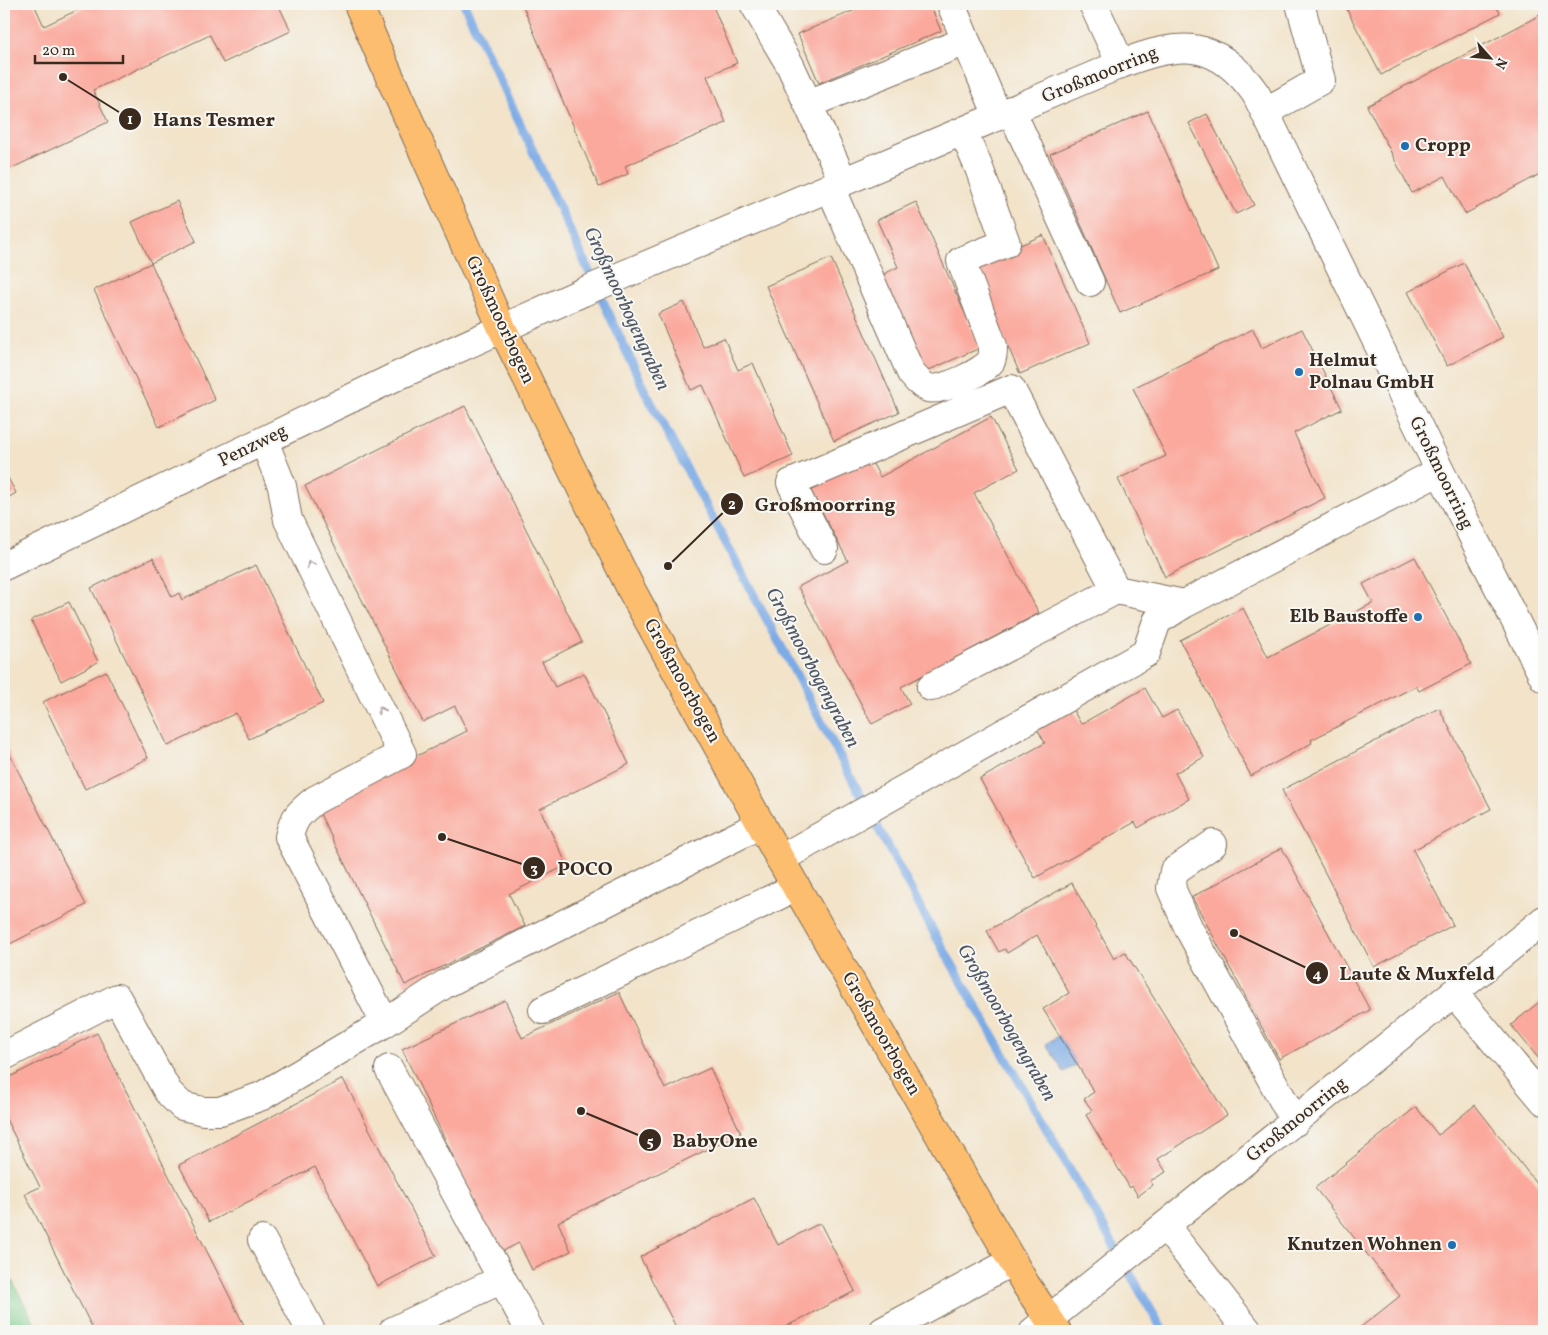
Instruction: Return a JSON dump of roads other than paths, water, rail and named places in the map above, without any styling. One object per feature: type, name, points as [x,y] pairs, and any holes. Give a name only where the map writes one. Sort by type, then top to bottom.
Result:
[{"type":"main road","name":"Großmoorbogen","points":[[358,4],[502,328],[632,591],[780,859],[1013,1261],[1047,1328]]},
{"type":"street","points":[[754,4],[790,66],[808,104],[836,184],[911,373],[918,382],[930,388],[946,386],[982,370],[992,360],[993,346],[961,261],[1006,243],[979,168],[963,131]]},
{"type":"street","points":[[951,4],[966,41],[1005,113],[1090,282]]},
{"type":"street","points":[[1093,4],[1121,64]]},
{"type":"street","points":[[1265,112],[1321,80],[1300,4]]},
{"type":"street","points":[[808,104],[966,41]]},
{"type":"street","name":"Großmoorring","points":[[502,328],[622,274],[1150,52],[1180,47],[1201,50],[1221,59],[1241,75],[1256,94],[1440,471],[1544,678]]},
{"type":"street","name":"Penzweg","points":[[4,566],[395,377],[502,328]]},
{"type":"street","points":[[824,549],[791,483],[1011,389],[1116,590]]},
{"type":"street","points":[[264,441],[282,486],[288,520],[402,754],[314,800],[302,809],[292,823],[289,837],[385,1023]]},
{"type":"street","points":[[780,859],[1146,653],[1157,621],[1184,604],[1440,471]]},
{"type":"street","points":[[931,687],[1116,590],[1184,604]]},
{"type":"street","points":[[4,1056],[117,998],[168,1092],[182,1106],[203,1111],[220,1111],[262,1096],[385,1023],[445,984],[761,824]]},
{"type":"street","points":[[1212,844],[1174,871],[1171,888],[1190,929],[1295,1122]]},
{"type":"street","points":[[543,1010],[796,887]]},
{"type":"street","name":"Großmoorring","points":[[1047,1328],[1165,1226],[1544,920]]},
{"type":"street","points":[[1454,993],[1544,1101]]},
{"type":"street","points":[[389,1069],[530,1331]]},
{"type":"street","points":[[1165,1226],[1248,1331]]},
{"type":"street","points":[[262,1240],[311,1331]]},
{"type":"street","points":[[882,1331],[1013,1261]]},
{"type":"street","points":[[393,1331],[502,1279]]},
{"type":"water","points":[[1059,1035],[1077,1064],[1064,1072],[1046,1044]]},
{"type":"waterway","name":"Großmoorbogengraben","points":[[464,4],[646,393],[934,933],[1163,1331]]},
{"type":"place","name":"Hans Tesmer","points":[[63,77]]},
{"type":"place","name":"Cropp","points":[[1405,146]]},
{"type":"place","name":"Helmut Polnau GmbH","points":[[1299,372]]},
{"type":"place","name":"Großmoorring","points":[[668,566]]},
{"type":"place","name":"Elb Baustoffe","points":[[1418,617]]},
{"type":"place","name":"POCO","points":[[442,837]]},
{"type":"place","name":"Laute & Muxfeld","points":[[1234,933]]},
{"type":"place","name":"BabyOne","points":[[581,1111]]},
{"type":"place","name":"Knutzen Wohnen","points":[[1452,1245]]}]
